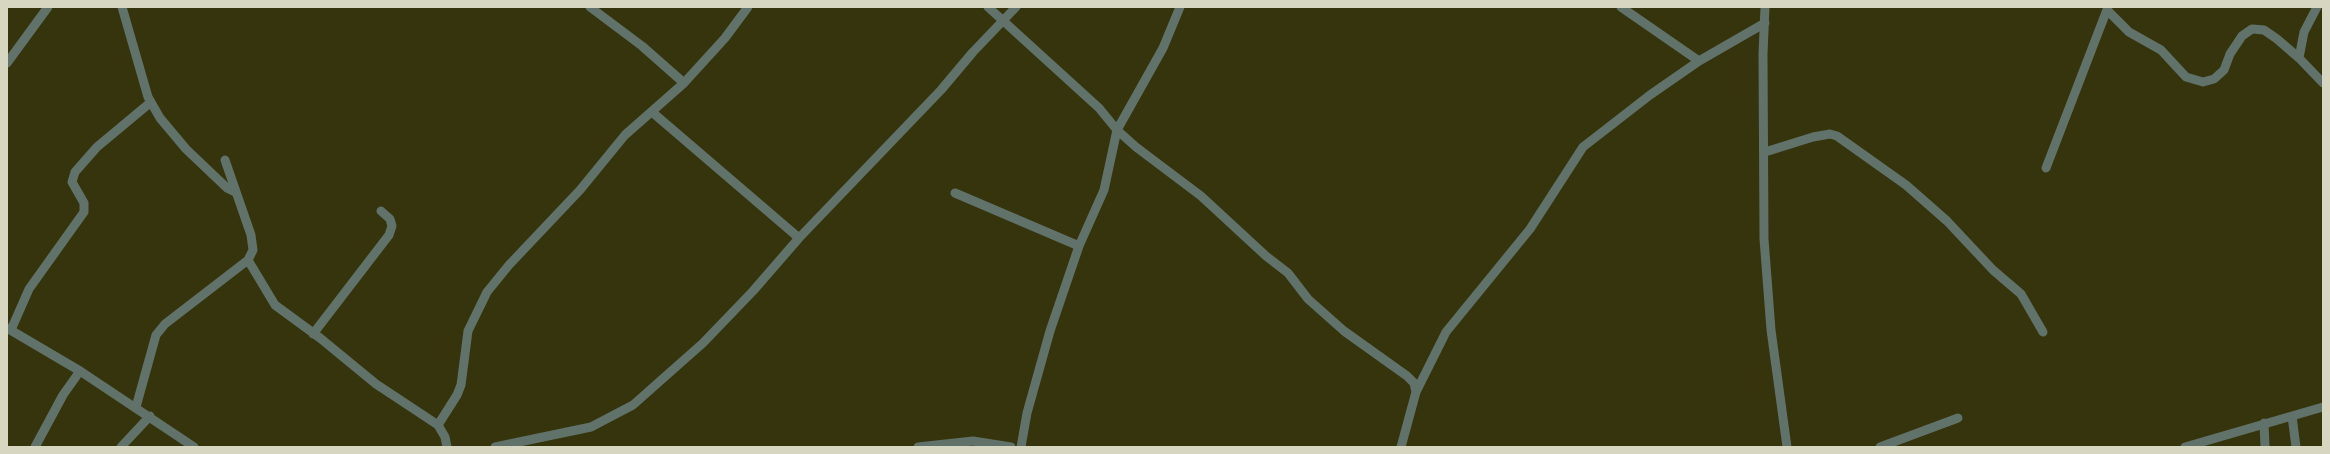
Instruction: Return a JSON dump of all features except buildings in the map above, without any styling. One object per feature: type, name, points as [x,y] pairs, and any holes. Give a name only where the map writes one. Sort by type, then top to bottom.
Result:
[{"type":"street","points":[[7,63],[48,7]]},
{"type":"street","points":[[122,7],[151,102],[160,118],[186,149],[227,188],[235,192]]},
{"type":"street","points":[[590,7],[642,46],[684,83]]},
{"type":"street","points":[[438,425],[459,390],[468,331],[487,292],[509,264],[580,190],[625,135],[684,83],[725,38],[748,7]]},
{"type":"street","points":[[988,7],[1099,108],[1118,130],[1136,147],[1201,196],[1266,256],[1288,273],[1308,299],[1344,331],[1407,376],[1414,383],[1416,392]]},
{"type":"street","points":[[495,447],[592,427],[633,406],[703,343],[753,291],[798,238],[941,90],[973,52],[1016,7]]},
{"type":"street","points":[[1021,447],[1027,413],[1050,331],[1079,246],[1104,190],[1118,130],[1163,48],[1180,7]]},
{"type":"street","points":[[1621,7],[1699,61]]},
{"type":"street","points":[[1765,7],[1764,239],[1771,330],[1787,447]]},
{"type":"street","points":[[2299,58],[2304,32],[2317,7]]},
{"type":"street","points":[[2046,168],[2108,9],[2129,32],[2161,50],[2186,77],[2203,82],[2214,79],[2224,70],[2230,54],[2242,36],[2252,29],[2264,30],[2299,58],[2323,83]]},
{"type":"street","points":[[1401,447],[1416,392],[1446,332],[1530,228],[1583,147],[1650,95],[1699,61],[1765,23]]},
{"type":"street","points":[[151,102],[97,147],[75,172],[72,182],[84,204],[84,212],[29,289],[9,329],[136,406],[194,447]]},
{"type":"street","points":[[652,112],[798,238]]},
{"type":"street","points":[[1765,152],[1813,137],[1830,134],[1837,136],[1906,185],[1947,221],[1993,270],[2021,294],[2044,332]]},
{"type":"street","points":[[136,406],[156,335],[165,324],[248,260],[253,250],[251,235],[225,160]]},
{"type":"street","points":[[955,192],[1079,246]]},
{"type":"street","points":[[314,334],[389,235],[392,226],[390,219],[381,211]]},
{"type":"street","points":[[248,260],[275,305],[376,384],[438,425],[445,437],[447,447]]},
{"type":"street","points":[[35,447],[63,395],[80,371]]},
{"type":"street","points":[[2185,447],[2323,407]]},
{"type":"street","points":[[121,447],[150,416]]},
{"type":"street","points":[[2292,416],[2296,447]]},
{"type":"street","points":[[1880,447],[1958,418]]},
{"type":"street","points":[[2264,423],[2265,447]]},
{"type":"street","points":[[918,447],[973,441],[1011,447]]}]
